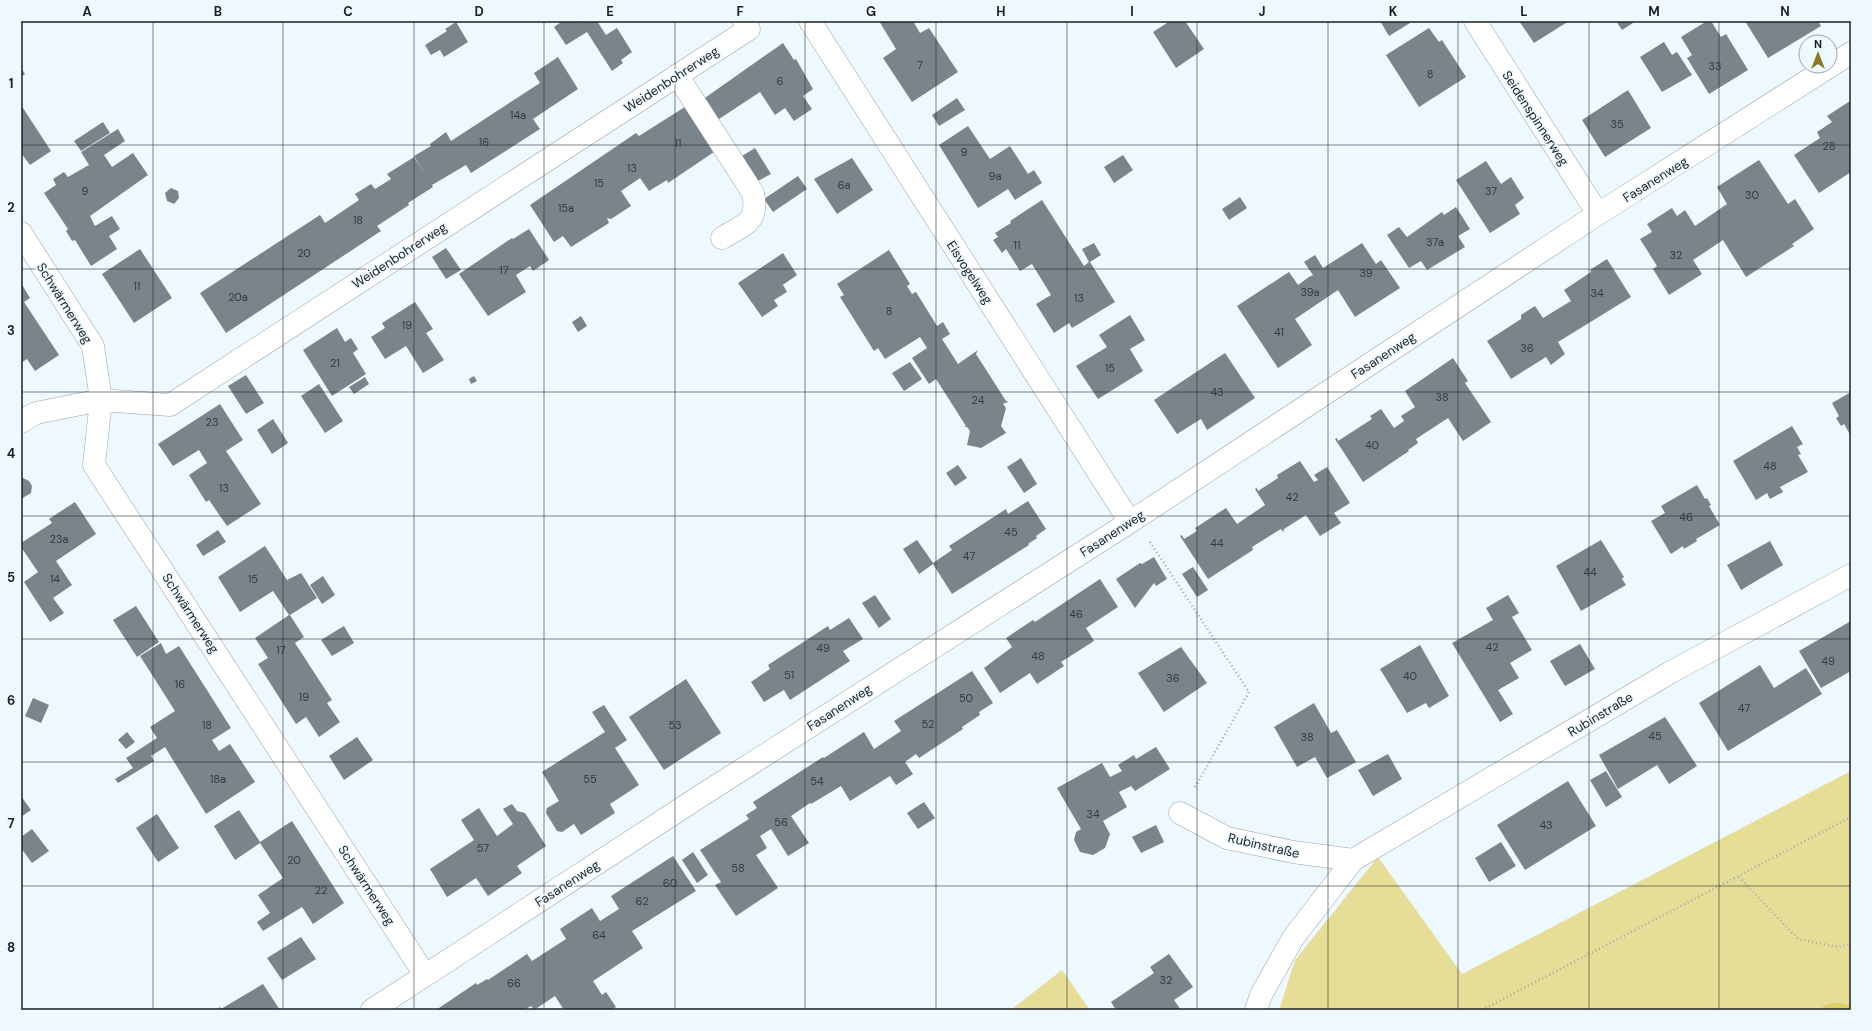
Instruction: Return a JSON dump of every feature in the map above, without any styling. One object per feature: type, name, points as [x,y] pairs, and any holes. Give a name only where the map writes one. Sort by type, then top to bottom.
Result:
[{"type":"street","name":"Eisvogelweg","points":[[810,21],[1130,522]]},
{"type":"street","name":"Seidenspinnerweg","points":[[1475,21],[1598,214]]},
{"type":"street","name":"Weidenbohrerweg","points":[[21,422],[36,413],[102,400],[170,405],[677,75],[752,24]]},
{"type":"street","name":"Fasanenweg","points":[[372,1010],[699,797],[1130,522],[1598,214],[1851,53]]},
{"type":"street","points":[[677,75],[753,193],[755,214],[751,220],[722,238]]},
{"type":"street","name":"Schwärmerweg","points":[[21,233],[93,346],[102,400],[94,465],[425,975]]},
{"type":"street","name":"Rubinstraße","points":[[1256,1010],[1261,995],[1293,938],[1353,860],[1670,672],[1851,575]]},
{"type":"street","name":"Rubinstraße","points":[[1180,813],[1226,838],[1293,852],[1353,860]]},
{"type":"path","points":[[1130,522],[1152,544],[1249,692],[1180,813]]},
{"type":"path","points":[[1482,1010],[1739,877],[1851,817]]},
{"type":"path","points":[[1739,877],[1798,939],[1838,947],[1851,944]]},
{"type":"shaded area","points":[[1851,771],[1851,1010],[1279,1010],[1295,960],[1378,857],[1462,974]]},
{"type":"shaded area","points":[[1062,970],[1090,1010],[1011,1010]]},
{"type":"building","points":[[560,21],[580,21],[582,23],[585,21],[597,21],[606,35],[617,28],[632,52],[621,60],[623,63],[612,71],[587,32],[566,45],[554,27],[561,22]]},
{"type":"building","points":[[879,21],[913,21],[920,33],[929,28],[958,72],[912,102],[883,58],[896,49]]},
{"type":"building","points":[[1170,21],[1185,21],[1204,49],[1176,68],[1153,32]]},
{"type":"building","points":[[1380,21],[1409,21],[1410,23],[1389,36]]},
{"type":"building","points":[[1519,21],[1569,21],[1534,43]]},
{"type":"building","points":[[1616,21],[1631,21],[1633,23],[1622,30]]},
{"type":"building","points":[[1707,21],[1711,21],[1721,37],[1726,34],[1748,70],[1709,94],[1687,58],[1692,55],[1681,37]]},
{"type":"building","points":[[1745,21],[1818,21],[1821,26],[1808,34],[1798,34],[1798,40],[1768,58]]},
{"type":"building","points":[[456,22],[468,42],[444,57],[440,50],[431,55],[425,45],[447,31],[445,29]]},
{"type":"building","points":[[1429,28],[1439,42],[1442,40],[1466,77],[1419,107],[1386,55]]},
{"type":"building","points":[[1664,42],[1672,55],[1677,52],[1692,75],[1662,92],[1640,57]]},
{"type":"building","points":[[783,43],[794,60],[796,59],[813,89],[803,96],[812,109],[794,121],[785,108],[775,115],[760,92],[716,121],[702,100]]},
{"type":"building","points":[[558,57],[578,89],[533,119],[540,129],[471,173],[466,165],[432,185],[433,187],[408,203],[409,205],[377,226],[381,231],[226,333],[200,293],[320,215],[325,223],[359,200],[355,194],[371,184],[375,189],[391,179],[387,174],[414,157],[425,174],[414,156],[431,146],[430,144],[446,132],[451,141],[540,83],[534,73]]},
{"type":"building","points":[[21,68],[25,74],[21,77]]},
{"type":"building","points":[[1628,90],[1651,128],[1605,157],[1582,120]]},
{"type":"building","points":[[957,98],[965,110],[939,126],[932,115]]},
{"type":"building","points":[[1850,101],[1851,172],[1819,193],[1794,155],[1820,138],[1817,132],[1832,122],[1827,116]]},
{"type":"building","points":[[21,105],[51,151],[30,165],[21,153]]},
{"type":"building","points":[[688,105],[717,150],[668,183],[667,180],[649,191],[640,178],[621,191],[631,206],[611,219],[607,218],[609,223],[571,247],[563,236],[554,242],[530,205],[636,133],[639,136]]},
{"type":"building","points":[[103,122],[110,133],[81,151],[74,141]]},
{"type":"building","points":[[968,126],[990,159],[1010,146],[1028,174],[1034,170],[1042,183],[1015,200],[1008,189],[978,208],[939,145]]},
{"type":"building","points":[[118,129],[125,141],[104,155],[112,167],[133,153],[148,175],[90,216],[95,226],[112,216],[120,229],[109,236],[117,249],[91,266],[75,240],[72,241],[66,231],[68,229],[44,193],[56,185],[53,179],[64,172],[68,177],[89,165],[81,152]]},
{"type":"building","points":[[755,148],[771,174],[758,181],[742,156]]},
{"type":"building","points":[[1123,155],[1133,170],[1114,183],[1104,167]]},
{"type":"building","points":[[852,158],[873,190],[837,214],[814,179]]},
{"type":"building","points":[[1759,160],[1788,204],[1795,199],[1814,229],[1792,244],[1794,246],[1746,277],[1723,240],[1693,260],[1702,274],[1669,295],[1653,269],[1657,266],[1640,239],[1652,232],[1647,224],[1672,208],[1677,216],[1685,210],[1695,226],[1727,204],[1717,187]]},
{"type":"building","points":[[1486,161],[1501,184],[1511,177],[1524,198],[1515,205],[1520,214],[1490,233],[1456,180]]},
{"type":"building","points":[[798,176],[807,189],[773,212],[764,199]]},
{"type":"building","points":[[171,188],[178,191],[179,198],[174,204],[167,201],[165,193]]},
{"type":"building","points":[[1240,197],[1247,208],[1229,220],[1222,209]]},
{"type":"building","points":[[1042,200],[1084,266],[1089,262],[1082,249],[1094,243],[1101,255],[1090,262],[1115,302],[1072,328],[1069,323],[1054,333],[1036,304],[1051,295],[1032,264],[1020,271],[1006,249],[1002,253],[993,240],[998,237],[995,233],[1011,223],[1010,221]]},
{"type":"building","points":[[1456,207],[1470,229],[1458,236],[1465,247],[1427,270],[1421,261],[1409,268],[1387,235],[1399,227],[1407,237],[1442,212],[1444,215]]},
{"type":"building","points":[[529,229],[549,260],[533,271],[530,266],[516,275],[526,292],[488,316],[459,274],[512,238],[513,239]]},
{"type":"building","points":[[1362,243],[1376,264],[1381,260],[1400,288],[1355,317],[1338,290],[1295,319],[1312,345],[1278,368],[1237,306],[1289,272],[1298,285],[1313,275],[1304,262],[1315,255],[1323,268]]},
{"type":"building","points":[[446,248],[461,270],[446,279],[432,257]]},
{"type":"building","points":[[140,249],[172,298],[134,323],[102,274]]},
{"type":"building","points":[[889,250],[910,284],[907,286],[912,294],[916,292],[937,326],[943,322],[950,334],[942,339],[958,364],[978,350],[976,354],[1006,401],[1009,401],[1003,404],[1006,408],[1001,426],[1006,433],[981,448],[967,445],[970,431],[967,427],[964,427],[966,426],[936,379],[929,384],[912,358],[927,348],[920,337],[885,359],[878,348],[874,351],[840,297],[844,295],[837,284]]},
{"type":"building","points":[[783,253],[797,275],[777,289],[783,285],[787,292],[774,300],[778,306],[762,317],[738,283]]},
{"type":"building","points":[[1607,259],[1631,297],[1558,342],[1565,354],[1551,365],[1546,357],[1511,379],[1487,341],[1521,319],[1521,315],[1535,306],[1543,318],[1571,301],[1564,290]]},
{"type":"building","points":[[21,283],[30,298],[24,302],[59,355],[35,371],[27,359],[21,363]]},
{"type":"building","points":[[415,302],[433,329],[426,333],[444,360],[423,373],[406,346],[385,359],[371,337],[385,328],[382,323]]},
{"type":"building","points":[[1130,315],[1145,340],[1130,349],[1143,371],[1098,399],[1076,366],[1107,347],[1099,335]]},
{"type":"building","points":[[581,316],[587,326],[578,332],[572,322]]},
{"type":"building","points":[[337,328],[345,342],[351,338],[358,349],[353,353],[366,374],[332,396],[303,350]]},
{"type":"building","points":[[1225,353],[1255,398],[1207,430],[1201,419],[1177,434],[1154,400]]},
{"type":"building","points":[[1453,358],[1468,381],[1465,383],[1491,422],[1463,441],[1448,418],[1416,439],[1418,443],[1408,450],[1409,451],[1363,482],[1335,439],[1337,438],[1338,441],[1372,419],[1370,416],[1381,409],[1394,428],[1404,421],[1401,416],[1415,407],[1405,391]]},
{"type":"building","points":[[910,362],[922,379],[904,391],[892,373]]},
{"type":"building","points":[[246,375],[264,403],[246,414],[228,386]]},
{"type":"building","points":[[474,376],[477,381],[471,384],[469,379]]},
{"type":"building","points":[[365,377],[369,384],[354,394],[349,387]]},
{"type":"building","points":[[319,384],[343,421],[325,433],[301,396]]},
{"type":"building","points":[[1851,392],[1851,436],[1844,424],[1841,426],[1836,418],[1839,416],[1832,403]]},
{"type":"building","points":[[220,404],[243,440],[226,451],[261,504],[227,526],[209,500],[206,502],[189,475],[207,463],[199,450],[173,466],[158,444]]},
{"type":"building","points":[[273,419],[288,443],[272,454],[257,430]]},
{"type":"building","points":[[1792,426],[1803,444],[1797,447],[1801,454],[1798,455],[1808,472],[1780,487],[1783,492],[1770,499],[1767,493],[1756,500],[1733,461]]},
{"type":"building","points":[[1021,458],[1037,484],[1024,493],[1007,467]]},
{"type":"building","points":[[1300,461],[1314,482],[1318,480],[1314,475],[1327,467],[1350,503],[1334,513],[1341,523],[1320,536],[1306,515],[1284,529],[1283,532],[1281,529],[1252,547],[1253,550],[1208,579],[1180,536],[1182,535],[1184,539],[1197,531],[1195,528],[1226,508],[1237,524],[1265,505],[1255,489],[1257,488],[1258,491],[1278,478],[1277,475]]},
{"type":"building","points":[[958,465],[967,478],[955,486],[946,473]]},
{"type":"building","points":[[21,477],[29,481],[32,486],[31,493],[21,499]]},
{"type":"building","points":[[1697,485],[1705,499],[1707,498],[1711,505],[1709,506],[1720,525],[1696,539],[1697,541],[1684,549],[1683,546],[1671,554],[1651,521],[1665,513],[1661,506]]},
{"type":"building","points":[[1028,501],[1046,529],[1036,536],[1037,538],[1028,544],[1029,545],[952,594],[933,564],[919,574],[903,549],[917,540],[933,563],[952,550],[949,546],[1006,509],[1008,514]]},
{"type":"building","points":[[75,502],[96,534],[56,561],[72,585],[53,598],[64,613],[50,622],[24,582],[38,572],[21,547],[21,543],[52,523],[49,519]]},
{"type":"building","points":[[218,530],[226,542],[203,556],[196,545]]},
{"type":"building","points":[[1601,540],[1624,577],[1622,579],[1626,585],[1581,611],[1556,566]]},
{"type":"building","points":[[1770,541],[1783,565],[1741,590],[1727,565]]},
{"type":"building","points":[[265,546],[287,580],[301,573],[317,598],[290,615],[304,637],[295,643],[332,700],[327,703],[340,722],[319,737],[306,717],[296,724],[258,664],[268,658],[255,638],[289,615],[273,591],[240,612],[218,577]]},
{"type":"building","points":[[1154,557],[1167,579],[1156,586],[1154,583],[1135,608],[1116,579],[1140,563],[1142,564]]},
{"type":"building","points":[[1193,567],[1208,590],[1197,597],[1182,574]]},
{"type":"building","points":[[323,576],[335,595],[322,604],[310,585]]},
{"type":"building","points":[[1100,579],[1118,607],[1086,628],[1094,641],[1061,662],[1064,666],[1037,684],[1030,673],[1000,693],[984,668],[1012,647],[1006,638],[1033,620],[1035,622]]},
{"type":"building","points":[[875,595],[891,619],[879,628],[862,603]]},
{"type":"building","points":[[1508,595],[1519,613],[1512,617],[1532,650],[1510,663],[1519,678],[1498,690],[1513,714],[1500,722],[1452,643],[1493,620],[1486,608]]},
{"type":"building","points":[[136,606],[159,642],[137,657],[113,620]]},
{"type":"building","points":[[849,618],[863,639],[843,651],[850,661],[790,700],[784,690],[764,702],[751,682],[770,669],[768,665],[828,626],[830,630]]},
{"type":"building","points":[[1851,621],[1851,671],[1821,688],[1799,651]]},
{"type":"building","points":[[344,626],[354,643],[332,656],[321,640]]},
{"type":"building","points":[[161,643],[166,654],[179,646],[231,728],[212,740],[219,751],[230,744],[255,782],[206,814],[165,747],[151,756],[154,761],[118,783],[115,779],[133,768],[126,758],[157,738],[150,727],[175,711],[140,656]]},
{"type":"building","points":[[1580,644],[1595,669],[1565,686],[1550,661]]},
{"type":"building","points":[[1420,645],[1449,696],[1429,708],[1426,703],[1407,713],[1380,669]]},
{"type":"building","points":[[1181,647],[1207,683],[1164,712],[1138,673]]},
{"type":"building","points":[[1760,665],[1774,688],[1806,668],[1822,694],[1728,751],[1699,703]]},
{"type":"building","points":[[972,671],[993,703],[979,712],[980,715],[962,727],[963,729],[919,758],[916,754],[905,762],[913,774],[896,785],[890,776],[850,801],[841,786],[811,804],[810,803],[791,816],[809,843],[788,856],[771,829],[760,836],[767,848],[756,855],[778,888],[736,916],[715,885],[721,882],[700,850],[749,819],[746,815],[757,808],[753,802],[864,732],[874,749],[901,731],[894,721]]},
{"type":"building","points":[[686,679],[721,733],[664,770],[629,717]]},
{"type":"building","points":[[33,698],[49,705],[41,723],[25,716]]},
{"type":"building","points":[[1314,703],[1331,733],[1337,730],[1356,762],[1327,778],[1315,757],[1297,767],[1274,727]]},
{"type":"building","points":[[604,705],[627,740],[615,748],[639,785],[610,804],[615,813],[581,835],[574,824],[562,832],[557,831],[546,813],[547,808],[559,801],[542,772],[605,732],[592,712]]},
{"type":"building","points":[[1665,717],[1697,766],[1669,784],[1657,765],[1618,789],[1599,755]]},
{"type":"building","points":[[127,732],[135,742],[126,749],[118,740]]},
{"type":"building","points":[[357,737],[373,760],[344,780],[329,756]]},
{"type":"building","points":[[1156,747],[1170,769],[1135,791],[1131,786],[1119,792],[1127,807],[1103,821],[1110,834],[1105,848],[1093,855],[1080,852],[1074,840],[1076,832],[1081,829],[1057,788],[1102,763],[1110,777],[1122,771],[1118,765],[1134,755],[1136,759]]},
{"type":"building","points":[[1388,754],[1402,779],[1373,796],[1358,770]]},
{"type":"building","points":[[1606,771],[1622,797],[1606,807],[1590,780]]},
{"type":"building","points":[[1568,781],[1596,826],[1525,870],[1497,825]]},
{"type":"building","points":[[21,796],[31,810],[21,817]]},
{"type":"building","points":[[924,802],[935,818],[918,829],[907,813]]},
{"type":"building","points":[[512,804],[517,811],[525,813],[546,846],[517,866],[522,873],[488,896],[476,878],[447,897],[430,869],[474,840],[461,820],[479,808],[497,836],[513,824],[503,809]]},
{"type":"building","points":[[239,810],[260,842],[292,821],[344,903],[313,924],[302,907],[263,931],[257,922],[270,913],[258,895],[283,878],[260,843],[235,860],[214,826]]},
{"type":"building","points":[[157,814],[179,848],[158,862],[136,828]]},
{"type":"building","points":[[1156,825],[1164,842],[1141,853],[1132,837]]},
{"type":"building","points":[[32,829],[49,851],[32,863],[21,848],[21,837]]},
{"type":"building","points":[[1501,842],[1516,866],[1489,882],[1475,858]]},
{"type":"building","points":[[693,852],[708,875],[697,883],[682,860]]},
{"type":"building","points":[[673,856],[696,891],[632,931],[643,948],[593,981],[602,995],[606,992],[616,1007],[612,1010],[564,1010],[555,996],[534,1010],[531,1006],[524,1010],[436,1010],[476,983],[477,985],[487,979],[488,980],[527,954],[532,961],[566,939],[560,929],[592,908],[600,921],[619,909],[611,896]]},
{"type":"building","points":[[301,937],[316,959],[282,980],[267,958]]},
{"type":"building","points":[[1169,954],[1193,987],[1174,1000],[1181,1010],[1116,1010],[1111,1002],[1154,973],[1150,967]]},
{"type":"building","points":[[263,984],[280,1010],[216,1010],[220,1007],[221,1009]]},
{"type":"waterway","points":[[1826,1010],[1835,1007],[1851,1010]]}]
